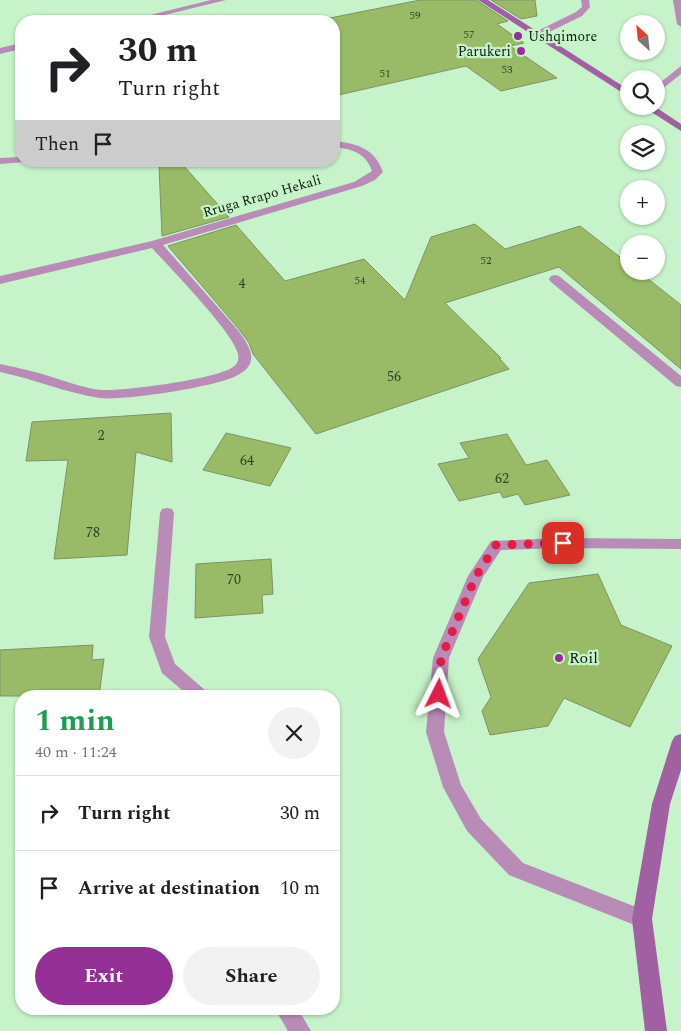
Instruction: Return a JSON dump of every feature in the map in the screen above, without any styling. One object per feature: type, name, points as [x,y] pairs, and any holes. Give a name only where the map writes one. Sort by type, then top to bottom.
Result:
[{"type":"street","points":[[156,15],[222,0]]},
{"type":"street","points":[[482,0],[620,88]]},
{"type":"street","points":[[536,35],[579,14],[586,7],[585,0]]},
{"type":"street","points":[[676,0],[681,24]]},
{"type":"street","points":[[0,51],[15,47]]},
{"type":"street","points":[[665,83],[681,69]]},
{"type":"street","points":[[661,115],[681,128]]},
{"type":"street","name":"Rruga Rrapo Hekali","points":[[0,280],[155,244],[358,184],[371,178],[378,172],[376,164],[370,156],[359,148],[340,145]]},
{"type":"street","points":[[0,161],[15,160]]},
{"type":"street","points":[[0,368],[25,373],[84,392],[103,394],[154,389],[220,378],[235,373],[244,365],[246,356],[233,332],[155,244]]},
{"type":"street","points":[[555,279],[681,383]]},
{"type":"street","points":[[167,513],[157,637],[168,668],[193,690]]},
{"type":"street","points":[[642,919],[516,869],[474,825],[452,787],[435,732],[441,658],[476,576],[496,545],[563,543],[681,544]]},
{"type":"street","points":[[656,1031],[642,919],[661,804],[681,741]]},
{"type":"street","points":[[290,1015],[300,1031]]},
{"type":"building","points":[[420,0],[476,0],[508,21],[497,24],[524,43],[510,46],[557,78],[501,91],[466,66],[340,95],[340,16]]},
{"type":"building","points":[[491,0],[535,0],[537,16],[521,19]]},
{"type":"building","points":[[159,167],[185,167],[229,217],[162,236]]},
{"type":"building","points":[[475,224],[505,249],[580,226],[620,257],[620,280],[649,280],[681,305],[681,369],[559,267],[445,303],[501,358],[499,358],[509,369],[316,434],[253,354],[249,343],[238,328],[168,246],[236,225],[285,281],[364,259],[405,300],[431,237]]},
{"type":"building","points":[[171,413],[172,462],[136,452],[127,555],[54,559],[68,460],[26,461],[32,422]]},
{"type":"building","points":[[226,433],[291,448],[270,486],[203,470]]},
{"type":"building","points":[[507,434],[526,465],[547,460],[570,495],[525,505],[518,494],[503,498],[500,492],[459,501],[438,464],[469,458],[460,443]]},
{"type":"building","points":[[271,559],[273,594],[262,595],[263,613],[195,618],[196,564]]},
{"type":"building","points":[[598,574],[621,625],[672,646],[630,727],[564,698],[548,726],[490,735],[482,711],[491,697],[478,659],[529,583]]},
{"type":"building","points":[[93,645],[92,660],[104,659],[100,690],[15,690],[15,696],[0,696],[0,650]]},
{"type":"place","name":"Ushqimore","points":[[518,36]]},
{"type":"place","name":"Parukeri","points":[[521,51]]},
{"type":"place","name":"Roil","points":[[559,658]]},
{"type":"route","points":[[439,694],[441,658],[476,576],[496,545],[563,543]]}]
